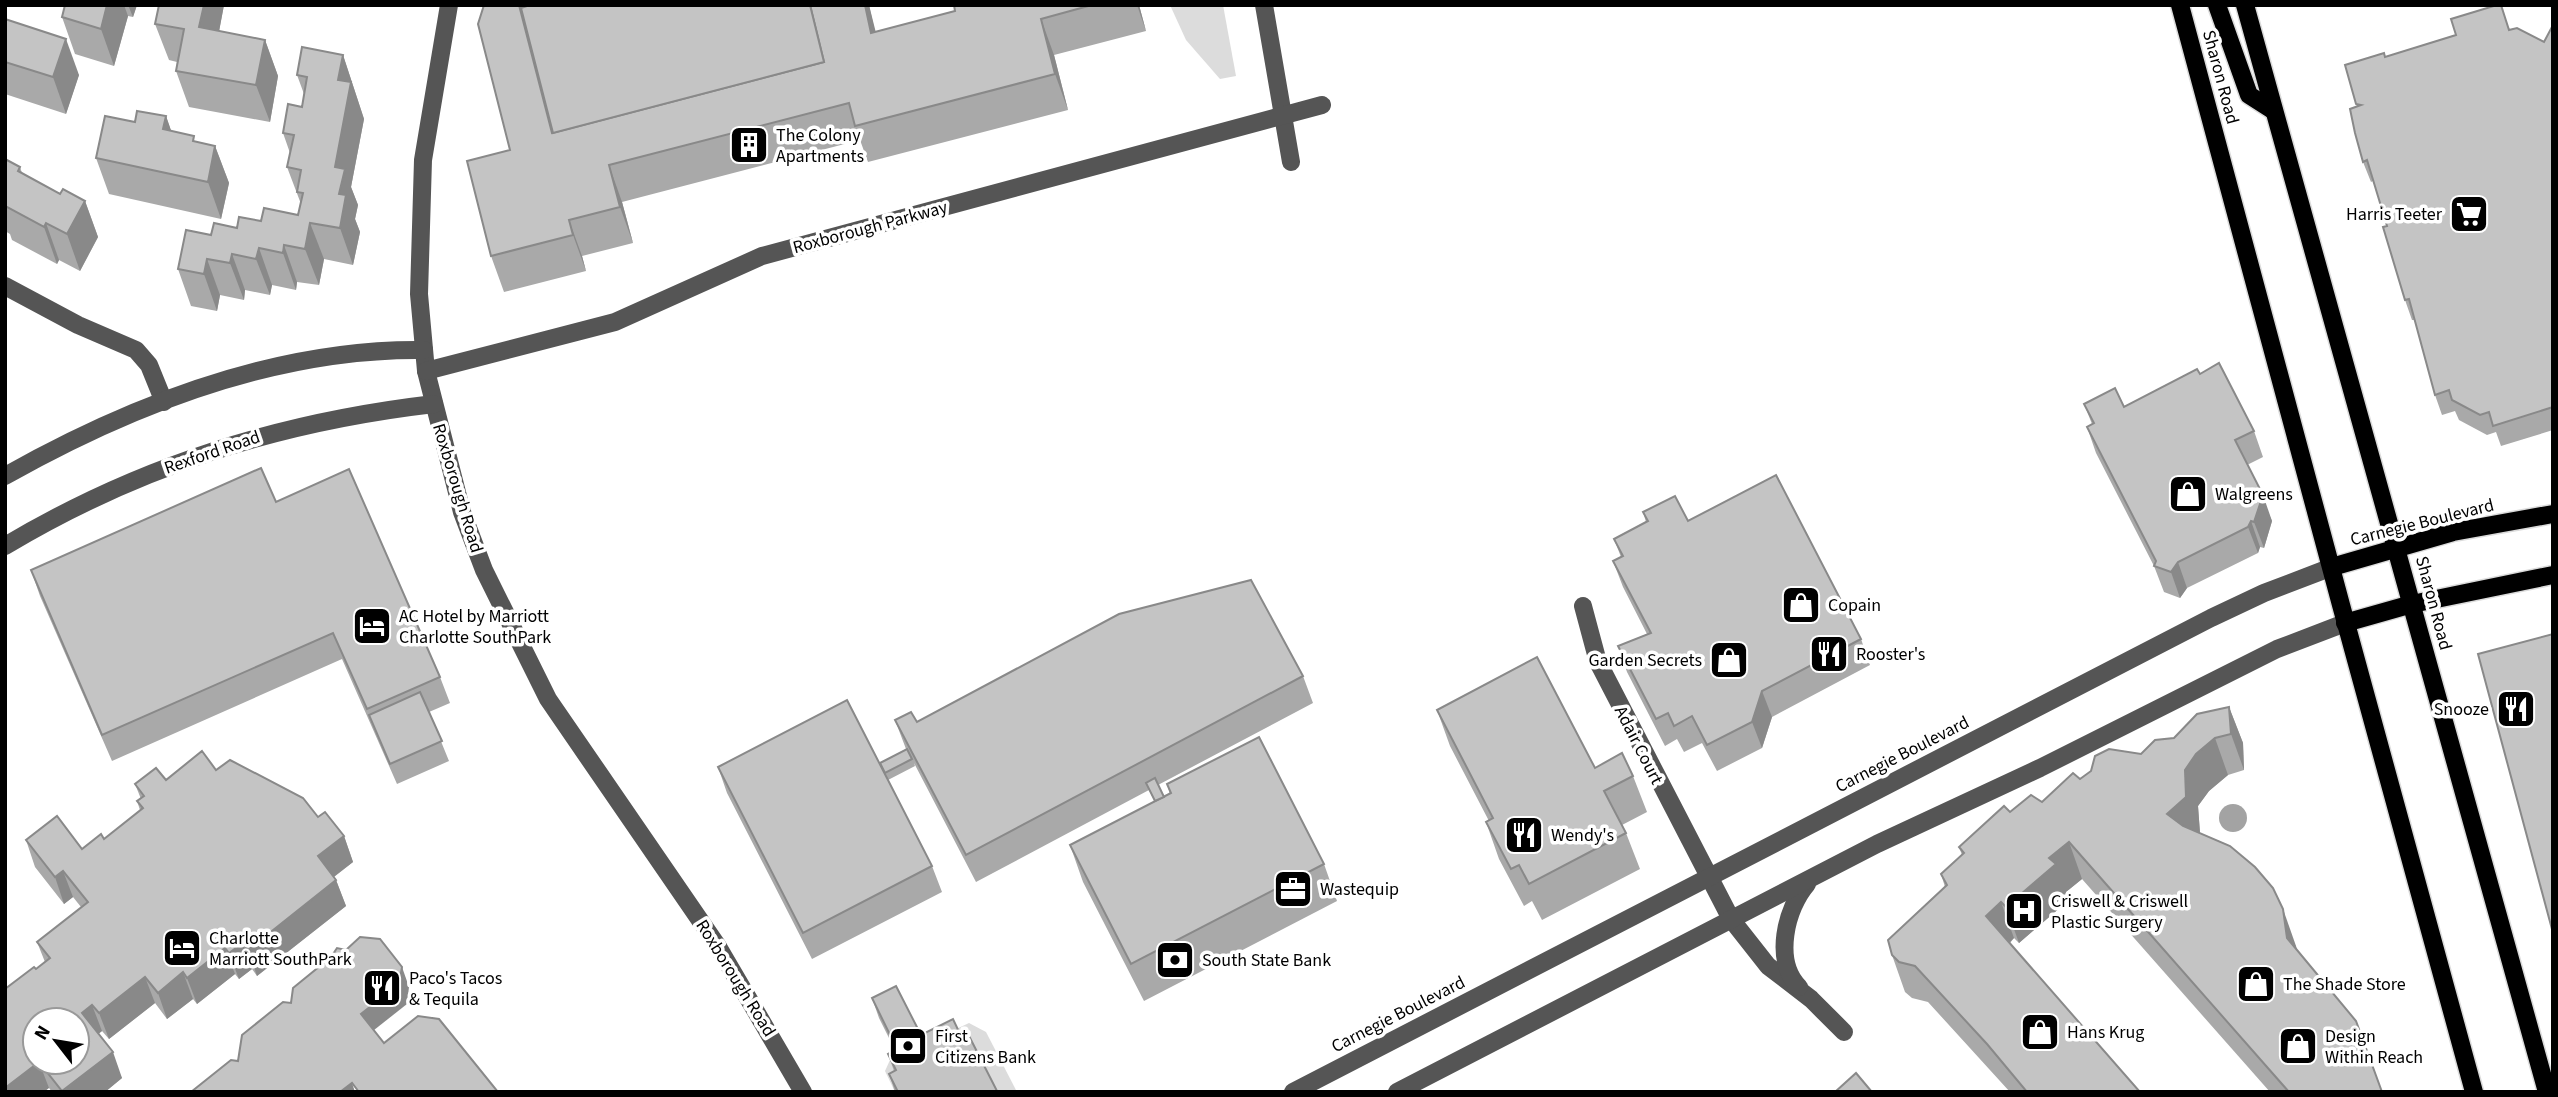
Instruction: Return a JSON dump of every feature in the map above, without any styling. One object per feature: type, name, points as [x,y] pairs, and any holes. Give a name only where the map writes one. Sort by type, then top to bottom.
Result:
[{"type":"main road","name":"Sharon Road","points":[[2180,5],[2474,1092]]},
{"type":"main road","points":[[2217,5],[2249,95],[2274,111]]},
{"type":"main road","name":"Sharon Road","points":[[2245,5],[2412,604],[2546,1062],[2547,1092]]},
{"type":"main road","name":"Carnegie Boulevard","points":[[2332,567],[2453,532],[2553,514]]},
{"type":"main road","points":[[2345,622],[2412,604],[2553,575]]},
{"type":"street","name":"Roxborough Road","points":[[449,5],[423,160],[419,294],[426,371],[462,512],[484,570],[534,675],[569,734],[717,945],[803,1092]]},
{"type":"street","points":[[1264,5],[1291,162]]},
{"type":"street","name":"Roxborough Parkway","points":[[426,371],[615,322],[762,256],[1322,105]]},
{"type":"street","points":[[5,286],[70,321],[136,350],[149,365],[164,402]]},
{"type":"street","points":[[5,476],[60,447],[164,402],[281,365],[352,354],[424,350]]},
{"type":"street","name":"Rexford Road","points":[[5,546],[88,501],[210,450],[298,426],[434,404]]},
{"type":"street","name":"Carnegie Boulevard","points":[[1293,1092],[2211,618],[2264,593],[2332,567]]},
{"type":"street","name":"Adair Court","points":[[1583,607],[1598,662],[1731,919],[1768,965],[1811,999]]},
{"type":"street","points":[[1397,1092],[1812,878],[2277,649],[2345,622]]},
{"type":"street","points":[[1812,878],[1792,906],[1786,939],[1793,981],[1844,1032]]},
{"type":"shaded area","points":[[1170,5],[1223,5],[1236,76],[1220,79],[1186,40]]},
{"type":"shaded area","points":[[2233,804],[2243,808],[2247,818],[2243,828],[2233,832],[2223,828],[2219,818],[2223,808]]},
{"type":"shaded area","points":[[969,1023],[986,1032],[1017,1092],[895,1092],[885,1071],[890,1060]]},
{"type":"building","points":[[65,5],[107,5],[101,29],[62,17]]},
{"type":"building","points":[[159,5],[204,5],[199,27],[265,40],[256,85],[176,71],[184,29],[155,24]]},
{"type":"building","points":[[484,5],[519,5],[552,133],[824,62],[810,5],[865,5],[871,33],[955,11],[954,5],[1092,5],[1041,19],[1055,74],[855,126],[849,103],[609,165],[620,207],[569,220],[573,235],[491,256],[467,161],[510,150],[478,24]]},
{"type":"building","points":[[530,5],[810,5],[824,62],[553,133],[521,8]]},
{"type":"building","name":"Harris Teeter","points":[[2501,5],[2509,30],[2517,28],[2544,42],[2553,25],[2553,407],[2493,426],[2489,412],[2480,415],[2452,400],[2449,390],[2435,395],[2409,299],[2405,300],[2383,227],[2387,226],[2367,160],[2363,162],[2355,133],[2350,109],[2361,105],[2356,104],[2345,65],[2384,53],[2385,57],[2456,35],[2451,19]]},
{"type":"building","points":[[5,19],[66,39],[53,77],[5,62]]},
{"type":"building","points":[[302,47],[343,55],[338,80],[351,82],[335,167],[345,169],[339,194],[346,195],[340,228],[310,223],[305,249],[284,245],[283,253],[259,248],[256,259],[232,254],[230,263],[207,259],[204,274],[178,269],[186,230],[211,235],[214,223],[237,228],[239,217],[261,221],[264,208],[298,215],[303,193],[297,192],[301,170],[287,167],[294,135],[283,133],[288,104],[302,107],[307,77],[297,75]]},
{"type":"building","points":[[137,111],[166,116],[163,129],[194,136],[193,141],[215,146],[208,182],[96,158],[105,116],[135,122]]},
{"type":"building","points":[[5,159],[20,167],[18,171],[60,194],[63,189],[85,201],[67,234],[46,223],[44,227],[5,206]]},
{"type":"building","name":"Walgreens","points":[[2219,363],[2254,431],[2235,440],[2263,495],[2254,522],[2251,521],[2248,527],[2178,562],[2171,572],[2154,566],[2156,561],[2087,427],[2094,423],[2084,404],[2115,388],[2124,407],[2197,369],[2200,374]]},
{"type":"building","points":[[261,468],[276,502],[349,469],[440,677],[367,709],[333,633],[102,735],[31,570]]},
{"type":"building","points":[[1776,475],[1861,639],[1762,691],[1752,722],[1707,745],[1692,716],[1674,726],[1668,713],[1656,719],[1618,646],[1651,633],[1613,561],[1623,556],[1614,539],[1648,521],[1643,512],[1675,496],[1688,521]]},
{"type":"building","points":[[1251,580],[1303,676],[966,855],[895,720],[911,712],[917,722],[1119,614]]},
{"type":"building","points":[[2553,634],[2553,933],[2478,654]]},
{"type":"building","points":[[1537,657],[1595,768],[1622,753],[1633,776],[1604,791],[1626,833],[1529,884],[1519,865],[1511,869],[1486,822],[1493,818],[1437,710]]},
{"type":"building","points":[[420,692],[442,741],[390,764],[369,715]]},
{"type":"building","points":[[847,700],[932,866],[803,933],[718,767]]},
{"type":"building","points":[[2229,707],[2231,734],[2215,738],[2196,754],[2185,770],[2186,797],[2167,814],[2183,826],[2230,846],[2255,867],[2273,888],[2283,909],[2287,938],[2356,1021],[2382,1092],[2289,1092],[2069,842],[2049,858],[2056,864],[2006,907],[2001,902],[1986,916],[2140,1092],[2027,1092],[1915,966],[1899,962],[1892,955],[1888,940],[1947,885],[1941,874],[1964,853],[1959,847],[2004,806],[2010,812],[2031,795],[2042,802],[2073,773],[2080,779],[2091,771],[2095,756],[2109,749],[2141,754],[2155,740],[2174,738],[2197,714]]},
{"type":"building","points":[[1259,737],[1324,864],[1131,964],[1070,845],[1171,793],[1167,784]]},
{"type":"building","points":[[907,749],[912,759],[885,773],[880,763]]},
{"type":"building","name":"Charlotte Marriott SouthPark","points":[[202,751],[216,770],[230,760],[303,798],[318,817],[325,812],[344,836],[318,856],[336,880],[248,950],[243,943],[229,953],[225,948],[187,978],[183,972],[158,993],[145,977],[99,1013],[92,1005],[21,1006],[21,1076],[5,1088],[5,989],[50,958],[37,942],[88,902],[63,871],[55,877],[26,840],[57,816],[82,849],[101,834],[104,839],[143,808],[137,801],[144,796],[135,784],[156,768],[166,780]]},
{"type":"building","points":[[1155,778],[1164,797],[1155,801],[1146,783]]},
{"type":"building","points":[[360,937],[380,939],[402,967],[399,984],[361,1014],[384,1043],[418,1016],[439,1019],[498,1092],[359,1092],[352,1083],[340,1092],[191,1092],[231,1060],[238,1061],[242,1035],[283,1002],[291,1003],[293,988],[331,957],[337,948],[346,950]]},
{"type":"building","name":"First Citizens Bank","points":[[896,986],[921,1035],[953,1019],[961,1036],[967,1032],[997,1091],[898,1092],[889,1074],[896,1070],[888,1054],[897,1049],[872,998]]},
{"type":"building","name":"Charlotte Marriott SouthPark","points":[[91,1024],[113,1052],[91,1069]]},
{"type":"building","points":[[1856,1073],[1872,1092],[1835,1092]]},
{"type":"building","name":"Charlotte Marriott SouthPark","points":[[50,1076],[82,1076],[62,1091]]},
{"type":"place","name":"The Colony Apartments","points":[[749,145]]},
{"type":"place","name":"Harris Teeter","points":[[2469,214]]},
{"type":"place","name":"Walgreens","points":[[2188,494]]},
{"type":"place","name":"Copain","points":[[1801,605]]},
{"type":"place","name":"AC Hotel by Marriott Charlotte SouthPark","points":[[372,626]]},
{"type":"place","name":"Rooster's","points":[[1829,654]]},
{"type":"place","name":"Garden Secrets","points":[[1729,660]]},
{"type":"place","name":"Snooze","points":[[2516,709]]},
{"type":"place","name":"Wendy's","points":[[1524,835]]},
{"type":"place","name":"Wastequip","points":[[1293,889]]},
{"type":"place","name":"Criswell & Criswell Plastic Surgery","points":[[2024,911]]},
{"type":"place","name":"Charlotte Marriott SouthPark","points":[[182,948]]},
{"type":"place","name":"South State Bank","points":[[1175,960]]},
{"type":"place","name":"The Shade Store","points":[[2256,984]]},
{"type":"place","name":"Paco's Tacos & Tequila","points":[[382,988]]},
{"type":"place","name":"Hans Krug","points":[[2040,1032]]},
{"type":"place","name":"First Citizens Bank","points":[[908,1046]]},
{"type":"place","name":"Design Within Reach","points":[[2298,1046]]}]
